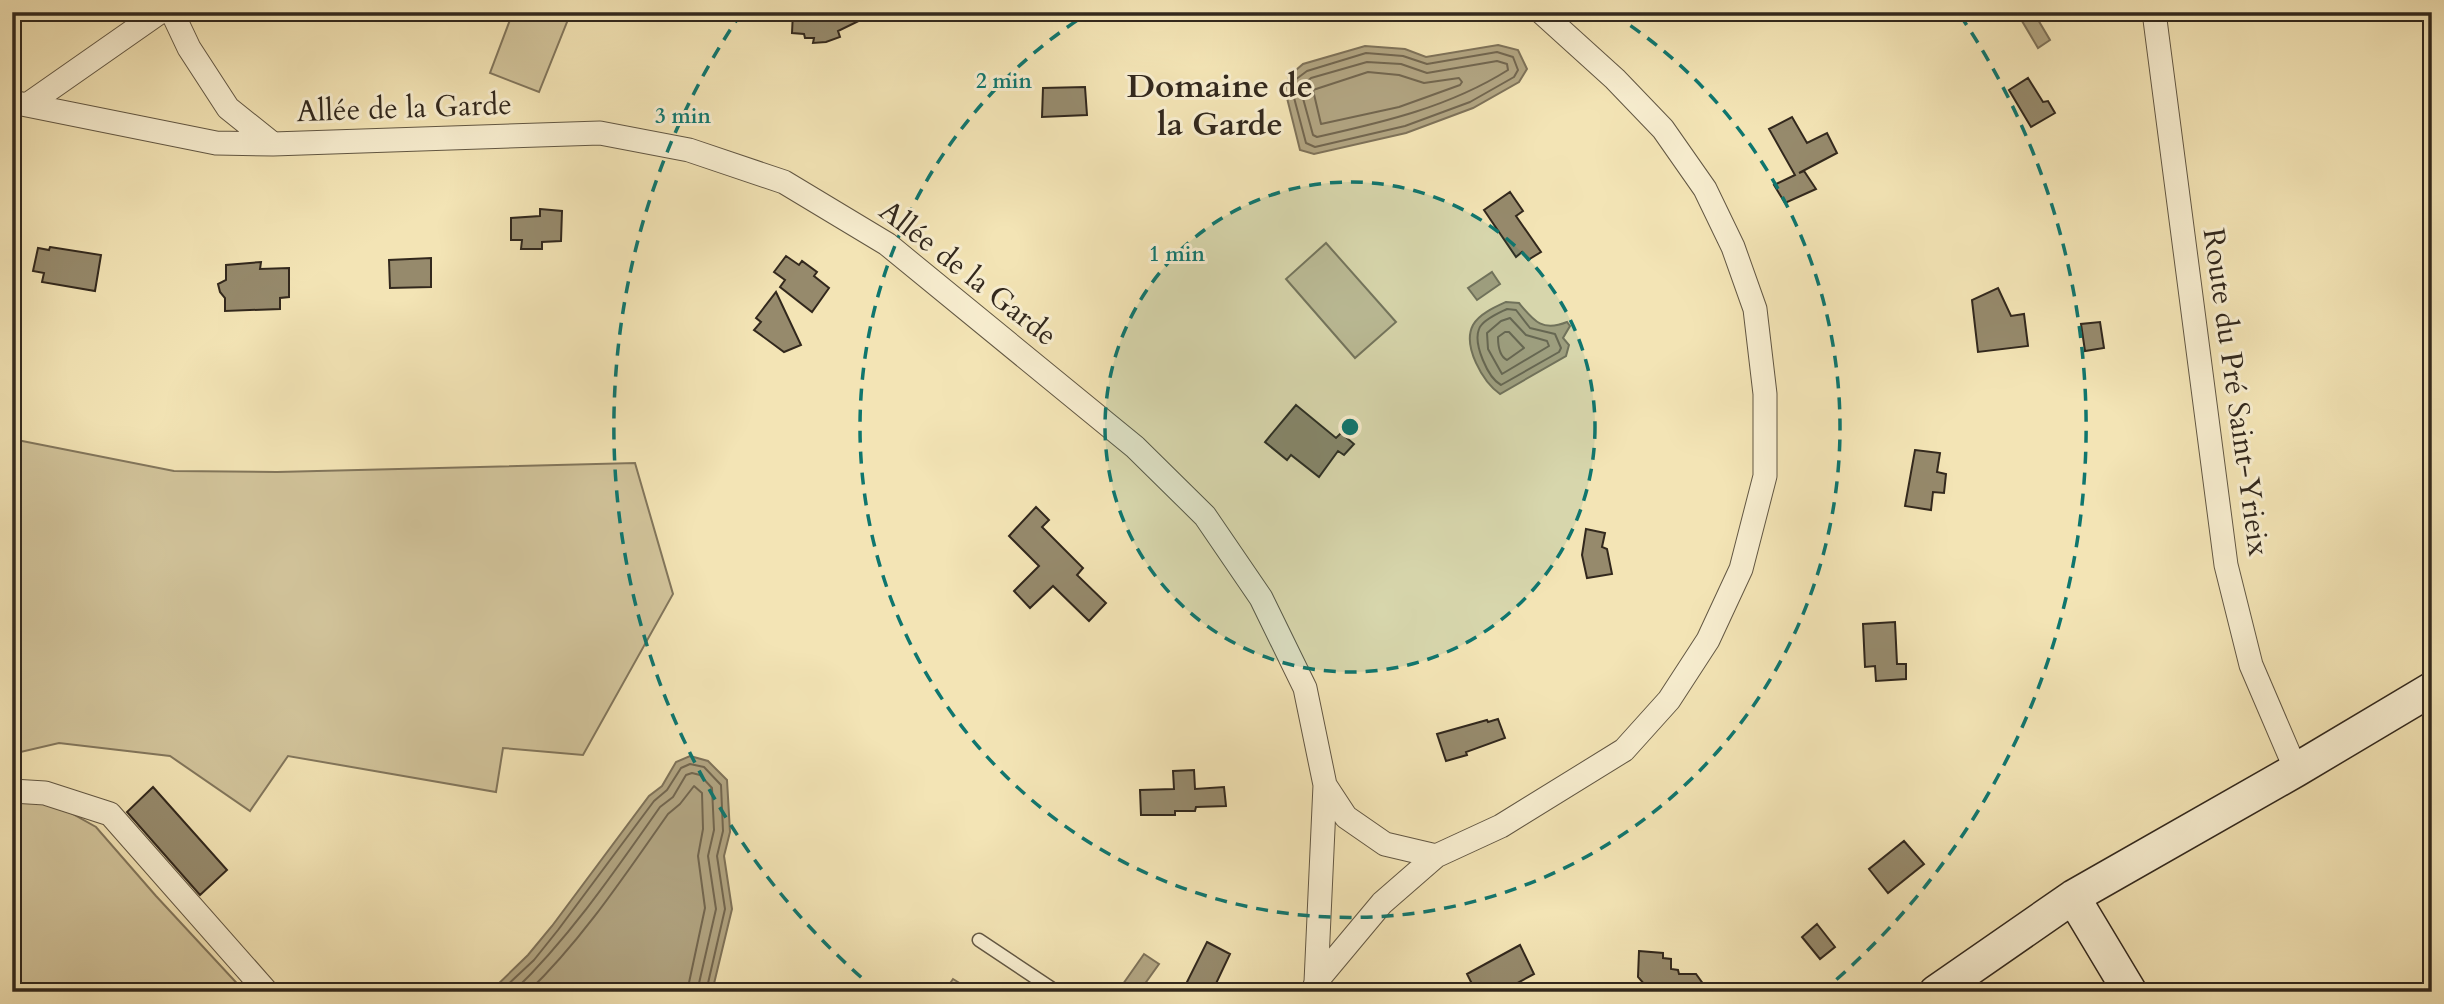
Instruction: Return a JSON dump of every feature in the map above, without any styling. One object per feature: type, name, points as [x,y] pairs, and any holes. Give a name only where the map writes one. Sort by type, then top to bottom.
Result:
[{"type":"main road","points":[[1936,992],[2073,897],[2432,689]]},
{"type":"main road","points":[[2073,897],[2130,992]]},
{"type":"street","name":"Allée de la Garde","points":[[20,103],[160,12]]},
{"type":"street","name":"Allée de la Garde","points":[[172,12],[189,48],[228,108],[273,144]]},
{"type":"street","name":"Allée de la Garde","points":[[1315,987],[1382,902],[1436,856],[1501,827],[1624,750],[1660,710],[1708,640],[1741,569],[1765,476],[1765,394],[1755,309],[1733,247],[1705,189],[1663,129],[1615,79],[1541,12]]},
{"type":"street","name":"Route du Pré Saint-Yrieix","points":[[2154,12],[2226,565],[2251,665],[2296,770]]},
{"type":"street","name":"Allée de la Garde","points":[[20,103],[216,143],[273,144],[600,133],[689,150],[783,182],[887,244],[1135,447],[1205,516],[1261,598],[1305,688],[1325,785],[1315,987]]},
{"type":"street","name":"Allée de la Garde","points":[[1325,785],[1346,817],[1385,844],[1436,856]]},
{"type":"street","points":[[12,791],[45,793],[110,814],[267,992]]},
{"type":"lane","points":[[979,940],[1056,992]]},
{"type":"shaded area","points":[[513,12],[571,12],[539,92],[490,73]]},
{"type":"shaded area","points":[[1326,243],[1396,322],[1355,358],[1286,279]]},
{"type":"shaded area","points":[[12,439],[174,471],[277,472],[635,463],[673,594],[583,755],[503,748],[496,792],[288,756],[250,811],[170,756],[59,743],[12,754]]},
{"type":"shaded area","points":[[12,802],[53,803],[96,827],[245,992],[12,992]]},
{"type":"shaded area","points":[[953,979],[974,992],[944,992]]},
{"type":"water","points":[[2034,13],[2050,40],[2038,48],[2022,21]]},
{"type":"water","points":[[1498,45],[1518,50],[1527,69],[1519,82],[1473,108],[1406,133],[1314,154],[1300,150],[1285,90],[1289,76],[1303,64],[1365,46],[1405,49],[1426,57]]},
{"type":"water","points":[[1492,272],[1500,284],[1477,300],[1468,288]]},
{"type":"water","points":[[1506,302],[1519,303],[1534,320],[1545,325],[1567,322],[1570,326],[1563,338],[1569,345],[1566,356],[1500,394],[1487,381],[1476,363],[1470,334],[1479,317]]},
{"type":"water","points":[[690,756],[708,761],[727,780],[730,832],[724,856],[732,909],[712,992],[490,992],[528,955],[552,926],[649,796],[662,786],[676,762]]},
{"type":"water","points":[[1144,954],[1159,964],[1139,992],[1134,992],[1123,984]]},
{"type":"building","points":[[793,12],[877,12],[838,31],[840,37],[813,43],[814,38],[792,33]]},
{"type":"building","points":[[2028,78],[2043,102],[2048,101],[2055,113],[2031,127],[2009,90]]},
{"type":"building","points":[[1085,87],[1087,115],[1042,117],[1043,88]]},
{"type":"building","points":[[1792,117],[1807,143],[1827,133],[1837,153],[1799,173],[1804,171],[1816,189],[1785,203],[1774,185],[1795,175],[1769,129]]},
{"type":"building","points":[[1510,192],[1523,211],[1516,216],[1541,252],[1528,260],[1522,252],[1516,257],[1484,210]]},
{"type":"building","points":[[540,209],[562,211],[561,241],[542,242],[542,249],[521,249],[522,240],[511,240],[511,218],[540,216]]},
{"type":"building","points":[[50,247],[101,255],[95,291],[42,282],[44,273],[33,271],[38,248],[49,250]]},
{"type":"building","points":[[786,256],[799,265],[802,261],[817,272],[814,276],[829,288],[812,312],[780,287],[785,280],[774,272]]},
{"type":"building","points":[[431,258],[431,287],[390,288],[389,260]]},
{"type":"building","points":[[261,262],[260,269],[289,268],[289,297],[280,298],[280,309],[225,311],[225,298],[218,284],[226,280],[226,265]]},
{"type":"building","points":[[1998,288],[2011,316],[2024,314],[2028,346],[1978,352],[1972,300]]},
{"type":"building","points":[[776,292],[801,345],[784,352],[754,330],[761,322],[756,318]]},
{"type":"building","points":[[2100,322],[2104,348],[2085,351],[2081,324]]},
{"type":"building","points":[[1296,405],[1336,438],[1341,433],[1354,444],[1344,455],[1338,451],[1319,477],[1291,455],[1287,460],[1265,442]]},
{"type":"building","points":[[1915,450],[1940,453],[1937,472],[1946,474],[1944,493],[1933,492],[1931,510],[1905,506]]},
{"type":"building","points":[[1036,507],[1049,520],[1042,527],[1083,568],[1077,575],[1106,603],[1089,621],[1053,586],[1030,608],[1014,591],[1039,566],[1009,536]]},
{"type":"building","points":[[1586,529],[1605,533],[1602,547],[1607,549],[1612,574],[1587,578],[1582,555]]},
{"type":"building","points":[[1895,622],[1897,664],[1906,664],[1906,679],[1876,681],[1875,666],[1865,667],[1863,624]]},
{"type":"building","points":[[1498,719],[1505,738],[1446,761],[1437,734]]},
{"type":"building","points":[[1194,770],[1195,789],[1224,787],[1226,806],[1196,807],[1195,811],[1175,811],[1175,815],[1141,815],[1140,790],[1174,789],[1173,771]]},
{"type":"building","points":[[153,787],[227,870],[200,895],[127,812]]},
{"type":"building","points":[[1904,841],[1924,864],[1888,893],[1869,869]]},
{"type":"building","points":[[1817,924],[1835,947],[1820,959],[1802,937]]},
{"type":"building","points":[[1207,942],[1230,954],[1212,992],[1182,992]]},
{"type":"building","points":[[1520,945],[1534,974],[1501,992],[1476,992],[1467,974]]},
{"type":"building","points":[[1639,951],[1663,953],[1663,958],[1671,959],[1671,969],[1678,970],[1679,974],[1696,974],[1709,992],[1651,992],[1638,977]]},
{"type":"district","name":"Domaine de la Garde","points":[[1220,105]]}]
